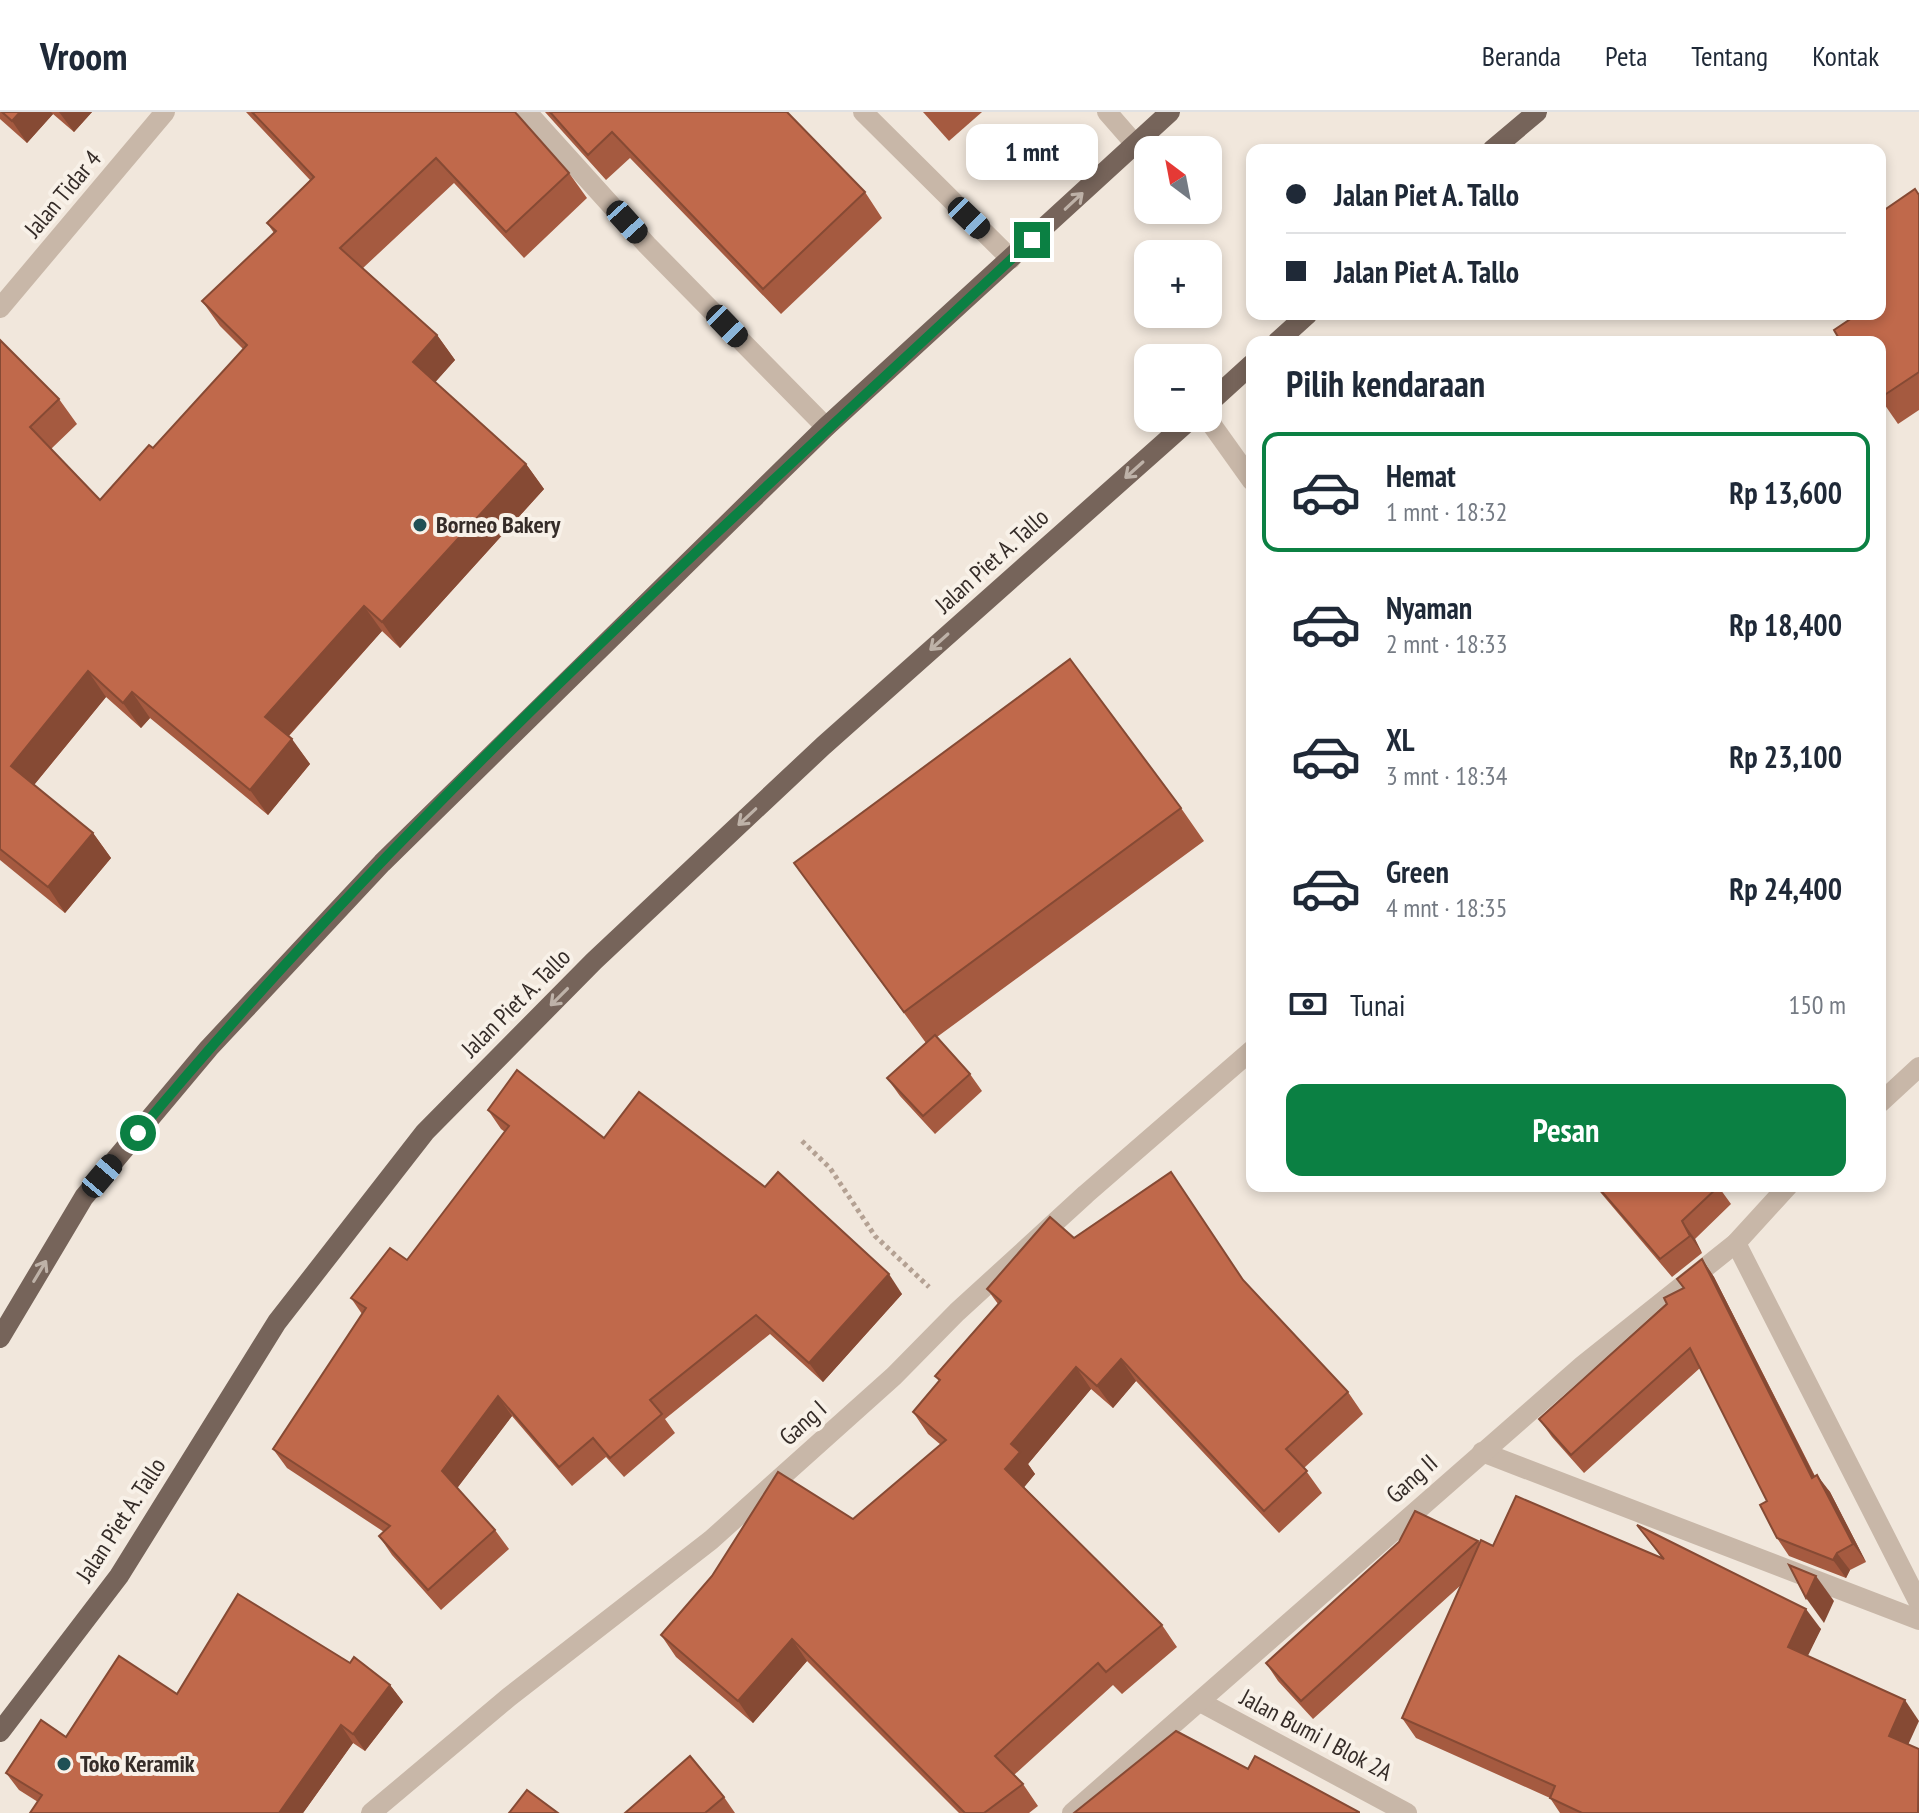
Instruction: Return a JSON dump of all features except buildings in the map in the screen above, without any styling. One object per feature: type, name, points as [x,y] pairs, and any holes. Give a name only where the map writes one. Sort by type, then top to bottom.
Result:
[{"type":"main road","points":[[1144,136],[1170,112]]},
{"type":"main road","points":[[1499,144],[1537,112]]},
{"type":"main road","points":[[0,1338],[84,1197],[209,1048],[382,863],[826,427],[1134,145]]},
{"type":"main road","points":[[1284,336],[1301,320]]},
{"type":"main road","points":[[1222,391],[1246,369]]},
{"type":"main road","name":"Jalan Piet A. Tallo","points":[[0,1732],[119,1576],[277,1322],[425,1132],[594,961],[811,757],[1176,432]]},
{"type":"street","name":"Jalan Tidar 4","points":[[0,308],[165,112]]},
{"type":"street","points":[[527,112],[647,245],[826,427]]},
{"type":"street","points":[[863,112],[1011,259]]},
{"type":"street","points":[[1107,112],[1134,143]]},
{"type":"street","points":[[1217,432],[1246,473]]},
{"type":"street","name":"Gang I","points":[[371,1813],[509,1697],[711,1540],[894,1376],[957,1312],[1086,1194],[1246,1055]]},
{"type":"street","points":[[1886,1097],[1919,1067]]},
{"type":"street","name":"Gang II","points":[[1072,1813],[1202,1703],[1583,1365],[1736,1243],[1782,1192]]},
{"type":"street","points":[[1736,1243],[1919,1603]]},
{"type":"street","points":[[1482,1452],[1919,1620]]},
{"type":"street","name":"Jalan Bumi I Blok 2A","points":[[1202,1703],[1407,1813]]},
{"type":"path","points":[[802,1141],[830,1168],[875,1236],[957,1312]]},
{"type":"place","name":"Borneo Bakery","points":[[420,525]]},
{"type":"place","name":"Toko Keramik","points":[[64,1764]]},
{"type":"route","points":[[138,1133],[209,1048],[403,842],[826,427],[1032,240]]}]
